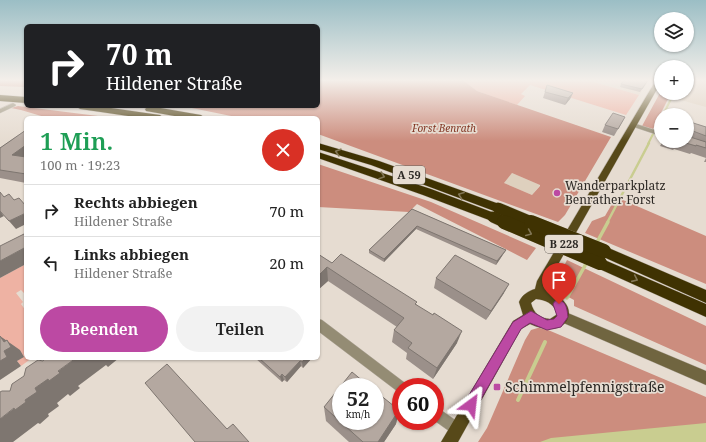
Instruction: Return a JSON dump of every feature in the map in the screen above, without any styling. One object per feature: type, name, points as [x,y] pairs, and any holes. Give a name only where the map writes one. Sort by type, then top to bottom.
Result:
[{"type":"highway","points":[[93,108],[147,116]]},
{"type":"highway","points":[[142,108],[189,116]]},
{"type":"highway","name":"A 59","points":[[320,147],[375,163],[602,257],[706,297]]},
{"type":"highway","name":"A 59","points":[[320,156],[427,192],[496,213]]},
{"type":"highway","name":"A 59","points":[[602,257],[706,312]]},
{"type":"main road","name":"B 228","points":[[541,294],[541,284],[647,101]]},
{"type":"main road","points":[[541,294],[551,298],[559,304],[562,309],[563,317],[557,324],[547,325],[535,321],[527,312],[525,302],[531,296],[541,294]]},
{"type":"main road","points":[[453,436],[517,325],[531,316]]},
{"type":"main road","points":[[563,317],[706,378]]},
{"type":"street","points":[[0,110],[13,105]]},
{"type":"street","points":[[633,125],[654,132]]},
{"type":"street","points":[[320,326],[392,380]]},
{"type":"street","points":[[444,424],[453,436]]},
{"type":"shaded area","points":[[505,101],[521,101],[517,105]]},
{"type":"shaded area","points":[[580,101],[635,101],[626,115]]},
{"type":"shaded area","points":[[683,101],[706,101],[706,107]]},
{"type":"shaded area","points":[[512,173],[540,185],[532,195],[504,183]]},
{"type":"shaded area","points":[[24,265],[24,293],[21,290],[16,293],[23,302],[21,304],[24,308],[24,356],[0,354],[0,278]]},
{"type":"shaded area","points":[[24,356],[24,360],[29,360],[21,366],[17,361]]},
{"type":"shaded area","points":[[706,423],[706,442],[540,442],[551,438]]},
{"type":"green space","name":"Forst Benrath","points":[[320,101],[505,101],[611,137],[565,215],[558,222],[320,135],[320,116],[231,116],[192,108],[320,108]],"holes":[[[512,173],[540,186],[532,195],[504,183]]]},
{"type":"green space","points":[[656,101],[667,101],[664,108],[654,108],[653,129],[642,126]]},
{"type":"green space","points":[[18,106],[24,108],[98,116],[41,116],[11,108]]},
{"type":"green space","points":[[320,165],[431,202],[536,248],[527,260],[417,204],[409,212],[320,207]]},
{"type":"green space","points":[[616,197],[706,236],[706,284],[585,233],[592,221],[605,216]]},
{"type":"green space","points":[[567,260],[706,326],[706,365],[574,306],[574,300],[561,293],[555,284]]},
{"type":"green space","points":[[541,327],[706,397],[706,442],[478,442],[487,428],[525,340],[531,330]]},
{"type":"building","points":[[613,113],[625,117],[618,129],[605,125]]},
{"type":"building","points":[[694,123],[706,127],[706,136],[694,131]]},
{"type":"building","points":[[24,131],[24,146],[12,155],[24,157],[24,174],[0,170],[0,148]]},
{"type":"building","points":[[694,138],[706,142],[706,148],[694,145]]},
{"type":"building","points":[[0,192],[4,197],[9,194],[14,200],[19,198],[24,204],[24,214],[9,221],[0,211]]},
{"type":"building","points":[[412,209],[506,250],[497,261],[417,226],[384,259],[369,250]]},
{"type":"building","points":[[24,234],[24,248],[0,261],[0,246]]},
{"type":"building","points":[[341,254],[417,302],[415,304],[433,315],[434,313],[462,331],[437,368],[408,348],[412,343],[394,330],[404,318],[327,267],[320,274],[320,255],[332,263]]},
{"type":"building","points":[[455,255],[509,284],[491,311],[436,278]]},
{"type":"building","points":[[0,336],[4,342],[7,340],[11,347],[4,351],[7,357],[0,361]]},
{"type":"building","points":[[38,360],[73,360],[58,371],[60,373],[49,381],[48,379],[35,388],[37,392],[25,400],[26,402],[15,410],[14,408],[0,419],[0,392],[10,391],[12,384],[24,376],[26,368]]},
{"type":"building","points":[[261,360],[304,360],[302,362],[300,361],[285,377],[282,374],[280,377]]},
{"type":"building","points":[[167,364],[227,429],[233,424],[249,442],[195,442],[145,383]]},
{"type":"building","points":[[352,372],[359,378],[347,378]]},
{"type":"building","points":[[332,397],[332,414],[324,407]]},
{"type":"building","points":[[384,398],[392,404],[392,421],[378,442],[363,442],[350,430],[384,430]]},
{"type":"waterway","points":[[666,108],[670,101]]},
{"type":"waterway","points":[[648,144],[653,134]]},
{"type":"waterway","points":[[607,223],[649,143]]},
{"type":"waterway","points":[[596,244],[608,222]]},
{"type":"waterway","points":[[567,298],[587,262]]},
{"type":"waterway","points":[[518,400],[545,342]]},
{"type":"place","name":"Wanderparkplatz Benrather Forst","points":[[557,193]]},
{"type":"place","name":"Schimmelpfennigstraße","points":[[497,387]]},
{"type":"route","points":[[471,405],[517,325],[531,316],[535,321],[547,325],[557,324],[563,317],[562,309],[559,304]]}]
